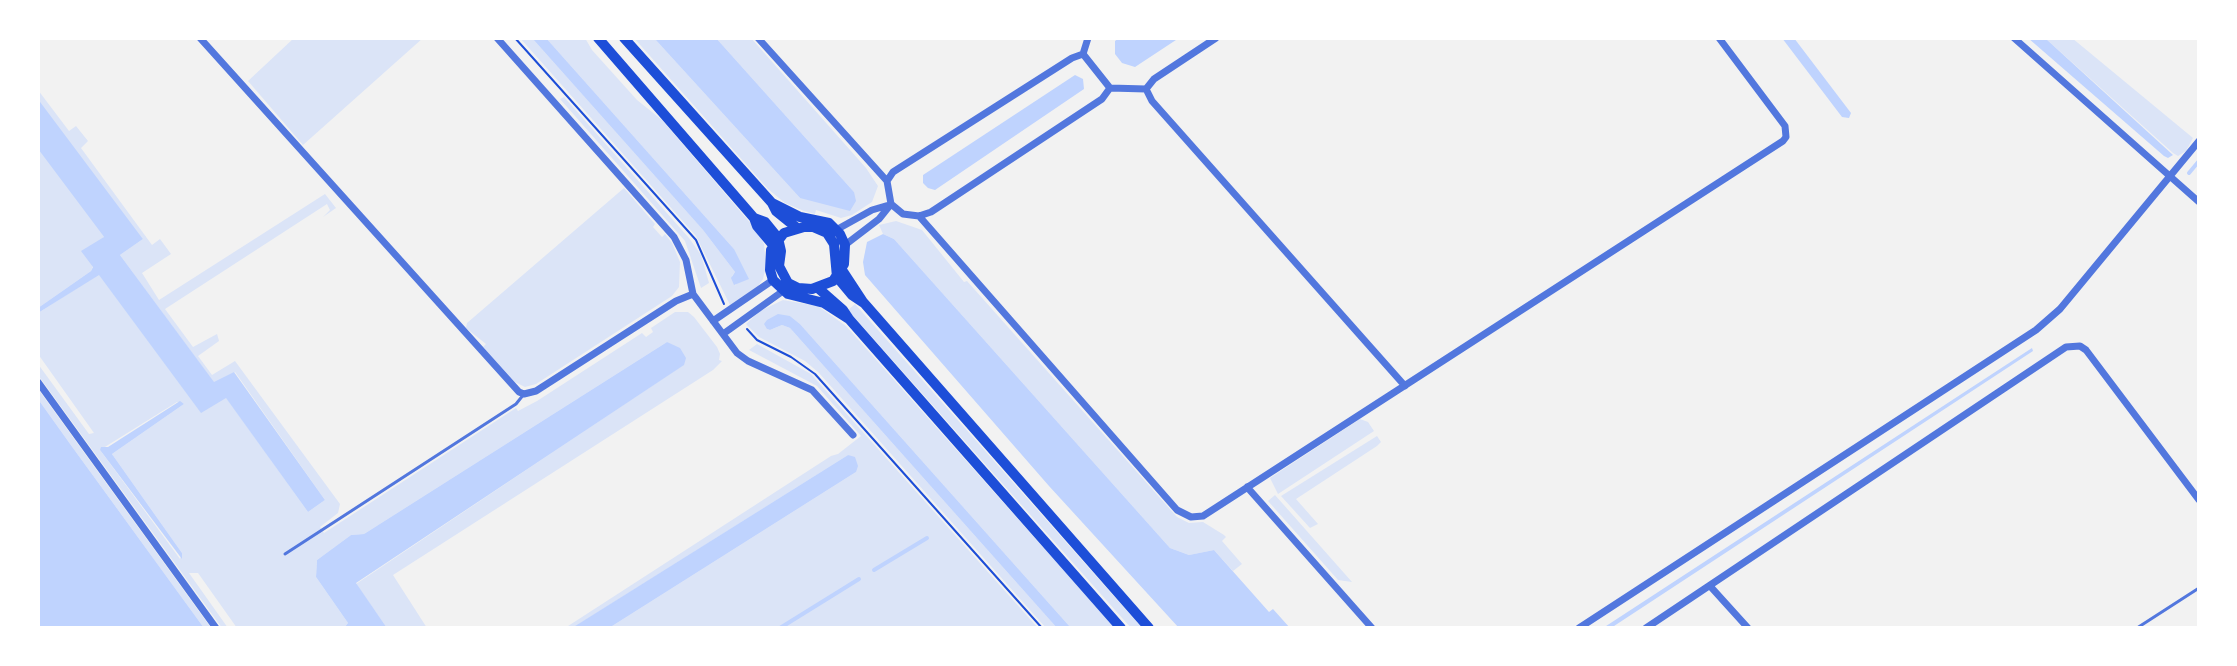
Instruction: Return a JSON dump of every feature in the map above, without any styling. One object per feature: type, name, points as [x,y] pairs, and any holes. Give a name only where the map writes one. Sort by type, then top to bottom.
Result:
[{"type":"main road","points":[[598,38],[754,218],[757,226],[775,242],[781,251],[781,273],[788,289]]},
{"type":"main road","points":[[624,38],[776,211],[798,222],[832,232],[845,245],[840,273],[818,288],[788,289]]},
{"type":"main road","points":[[798,222],[775,242],[769,258],[773,280],[849,319]]},
{"type":"main road","points":[[832,232],[840,273],[852,295],[864,303],[1149,628]]},
{"type":"main road","points":[[818,288],[843,310],[1121,628]]},
{"type":"street","points":[[200,38],[514,389],[524,394],[536,391],[676,301],[693,294]]},
{"type":"street","points":[[497,38],[674,237],[686,260],[693,294],[737,353],[812,390],[853,435]]},
{"type":"street","points":[[758,38],[887,181],[891,204],[903,214],[919,216],[931,212],[1102,99],[1110,88]]},
{"type":"street","points":[[1083,54],[1088,38]]},
{"type":"street","points":[[1146,89],[1154,79],[1216,38]]},
{"type":"street","points":[[919,216],[1177,510],[1191,517],[1203,516],[1783,141],[1786,137],[1785,126],[1719,38]]},
{"type":"street","points":[[2014,38],[2199,202]]},
{"type":"street","points":[[887,181],[893,172],[1072,58],[1083,54]]},
{"type":"street","points":[[1083,54],[1110,88],[1146,89]]},
{"type":"street","points":[[1146,89],[1152,101],[1405,386]]},
{"type":"street","points":[[1579,628],[2047,321],[2199,141]]},
{"type":"street","points":[[832,232],[872,210],[891,204]]},
{"type":"street","points":[[845,245],[879,219],[891,204]]},
{"type":"street","points":[[713,321],[773,280]]},
{"type":"street","points":[[723,334],[788,289]]},
{"type":"street","points":[[1646,628],[2066,347],[2086,350],[2199,500]]},
{"type":"street","points":[[38,382],[216,628]]},
{"type":"street","points":[[1247,487],[1372,628]]},
{"type":"street","points":[[1710,586],[1748,628]]},
{"type":"lane","points":[[285,554],[516,404],[524,394]]},
{"type":"lane","points":[[2137,628],[2199,588]]},
{"type":"path","points":[[515,38],[696,240],[729,310]]},
{"type":"path","points":[[740,322],[757,340],[791,357],[815,374],[1042,628]]},
{"type":"shaded area","points":[[294,38],[423,38],[303,145],[248,81]]},
{"type":"shaded area","points":[[520,38],[532,38],[703,230],[735,272],[732,276],[736,286],[734,249],[546,38],[585,38],[637,100],[662,120],[758,232],[764,244],[766,266],[758,286],[730,305],[696,236]]},
{"type":"shaded area","points":[[634,38],[654,38],[800,198],[854,192],[716,38],[751,38],[866,168],[878,186],[872,202],[841,218],[816,210],[815,214],[785,203],[768,189]]},
{"type":"shaded area","points":[[2045,38],[2072,38],[2193,138],[2186,151],[2178,156],[2173,153]]},
{"type":"shaded area","points":[[38,90],[69,131],[76,126],[88,141],[81,148],[152,245],[160,239],[171,254],[142,273],[159,300],[325,194],[336,208],[323,217],[330,210],[327,204],[165,309],[193,347],[217,334],[219,341],[198,356],[212,375],[235,361],[340,504],[338,513],[320,527],[324,533],[516,408],[518,411],[537,401],[642,333],[646,337],[653,332],[651,328],[675,312],[688,312],[694,317],[717,347],[719,360],[722,361],[713,370],[393,575],[427,628],[387,628],[356,584],[683,365],[667,342],[364,534],[351,535],[317,560],[316,577],[348,623],[344,628],[237,628],[198,573],[189,573],[228,628],[222,628],[38,375],[38,364],[89,434],[94,433],[38,354],[38,313],[99,274],[201,412],[226,397],[308,512],[325,500],[235,372],[214,383],[120,255],[143,239],[38,99]],"holes":[[[177,402],[184,404],[112,454],[182,553],[180,559],[100,450]]]},
{"type":"shaded area","points":[[564,97],[689,238],[701,255],[709,283],[701,288],[685,241],[560,99]]},
{"type":"shaded area","points":[[38,149],[104,237],[91,271],[38,308]]},
{"type":"shaded area","points":[[624,188],[655,224],[653,227],[672,243],[680,262],[679,287],[672,296],[536,384],[525,387],[515,382],[483,347],[486,344],[466,328],[467,323]]},
{"type":"shaded area","points":[[896,221],[922,230],[964,282],[967,281],[1177,517],[1189,523],[1203,522],[1224,535],[1226,537],[1222,541],[1242,564],[1233,571],[1214,550],[1189,555],[1170,548],[894,239],[883,234],[879,225]]},
{"type":"shaded area","points":[[783,300],[818,306],[846,326],[1115,628],[1071,628],[800,324],[790,316],[767,329],[782,325],[790,328],[1057,628],[1046,628],[819,373],[805,361],[759,337],[746,324],[760,311]]},
{"type":"shaded area","points":[[855,304],[1142,628],[1131,628],[848,310]]},
{"type":"shaded area","points":[[757,344],[811,374],[1038,628],[609,628],[856,472],[848,455],[573,628],[565,628],[838,454],[861,436],[817,386],[749,350]]},
{"type":"shaded area","points":[[38,389],[211,628],[204,628],[73,448],[38,399]]},
{"type":"shaded area","points":[[1360,419],[1368,422],[1374,431],[1278,494],[1270,478]]},
{"type":"shaded area","points":[[1377,436],[1381,442],[1377,446],[1296,499],[1318,524],[1310,528],[1281,496]]},
{"type":"shaded area","points":[[1275,495],[1352,582],[1338,580],[1268,501]]},
{"type":"water","points":[[532,38],[546,38],[734,249],[749,279],[734,285],[731,278],[735,272],[703,230]]},
{"type":"water","points":[[654,38],[716,38],[854,192],[856,201],[850,211],[800,198]]},
{"type":"water","points":[[1119,38],[1179,38],[1135,67],[1122,63],[1115,54],[1115,41]]},
{"type":"water","points":[[1782,38],[1794,38],[1851,113],[1849,118],[1842,117]]},
{"type":"water","points":[[2028,38],[2045,38],[2173,155],[2168,158],[2164,156]]},
{"type":"water","points":[[1075,75],[1083,79],[1084,89],[935,190],[923,183],[923,175]]},
{"type":"water","points":[[38,99],[143,239],[120,255],[214,382],[234,372],[325,500],[308,512],[226,398],[201,413],[99,275],[38,313],[38,308],[91,271],[93,267],[81,251],[104,237],[38,149]]},
{"type":"water","points":[[883,234],[894,239],[1170,548],[1189,555],[1214,550],[1269,612],[1273,609],[1290,628],[1179,628],[1049,486],[865,275],[863,262],[867,242]]},
{"type":"water","points":[[778,314],[790,316],[800,324],[1071,628],[1057,628],[790,328],[782,325],[767,329],[764,324]]},
{"type":"water","points":[[667,342],[680,348],[686,358],[684,365],[356,583],[387,628],[344,628],[348,623],[316,577],[317,560],[351,535],[364,534]]},
{"type":"water","points":[[2032,348],[2033,351],[1611,628],[1603,628]]},
{"type":"water","points":[[38,399],[73,448],[204,628],[38,628]]},
{"type":"water","points":[[180,401],[184,404],[112,454],[182,553],[182,559],[100,450]]},
{"type":"water","points":[[848,455],[855,457],[856,472],[609,628],[572,628]]},
{"type":"waterway","points":[[2189,173],[2199,161]]},
{"type":"waterway","points":[[874,570],[927,538]]},
{"type":"waterway","points":[[780,628],[859,579]]}]
